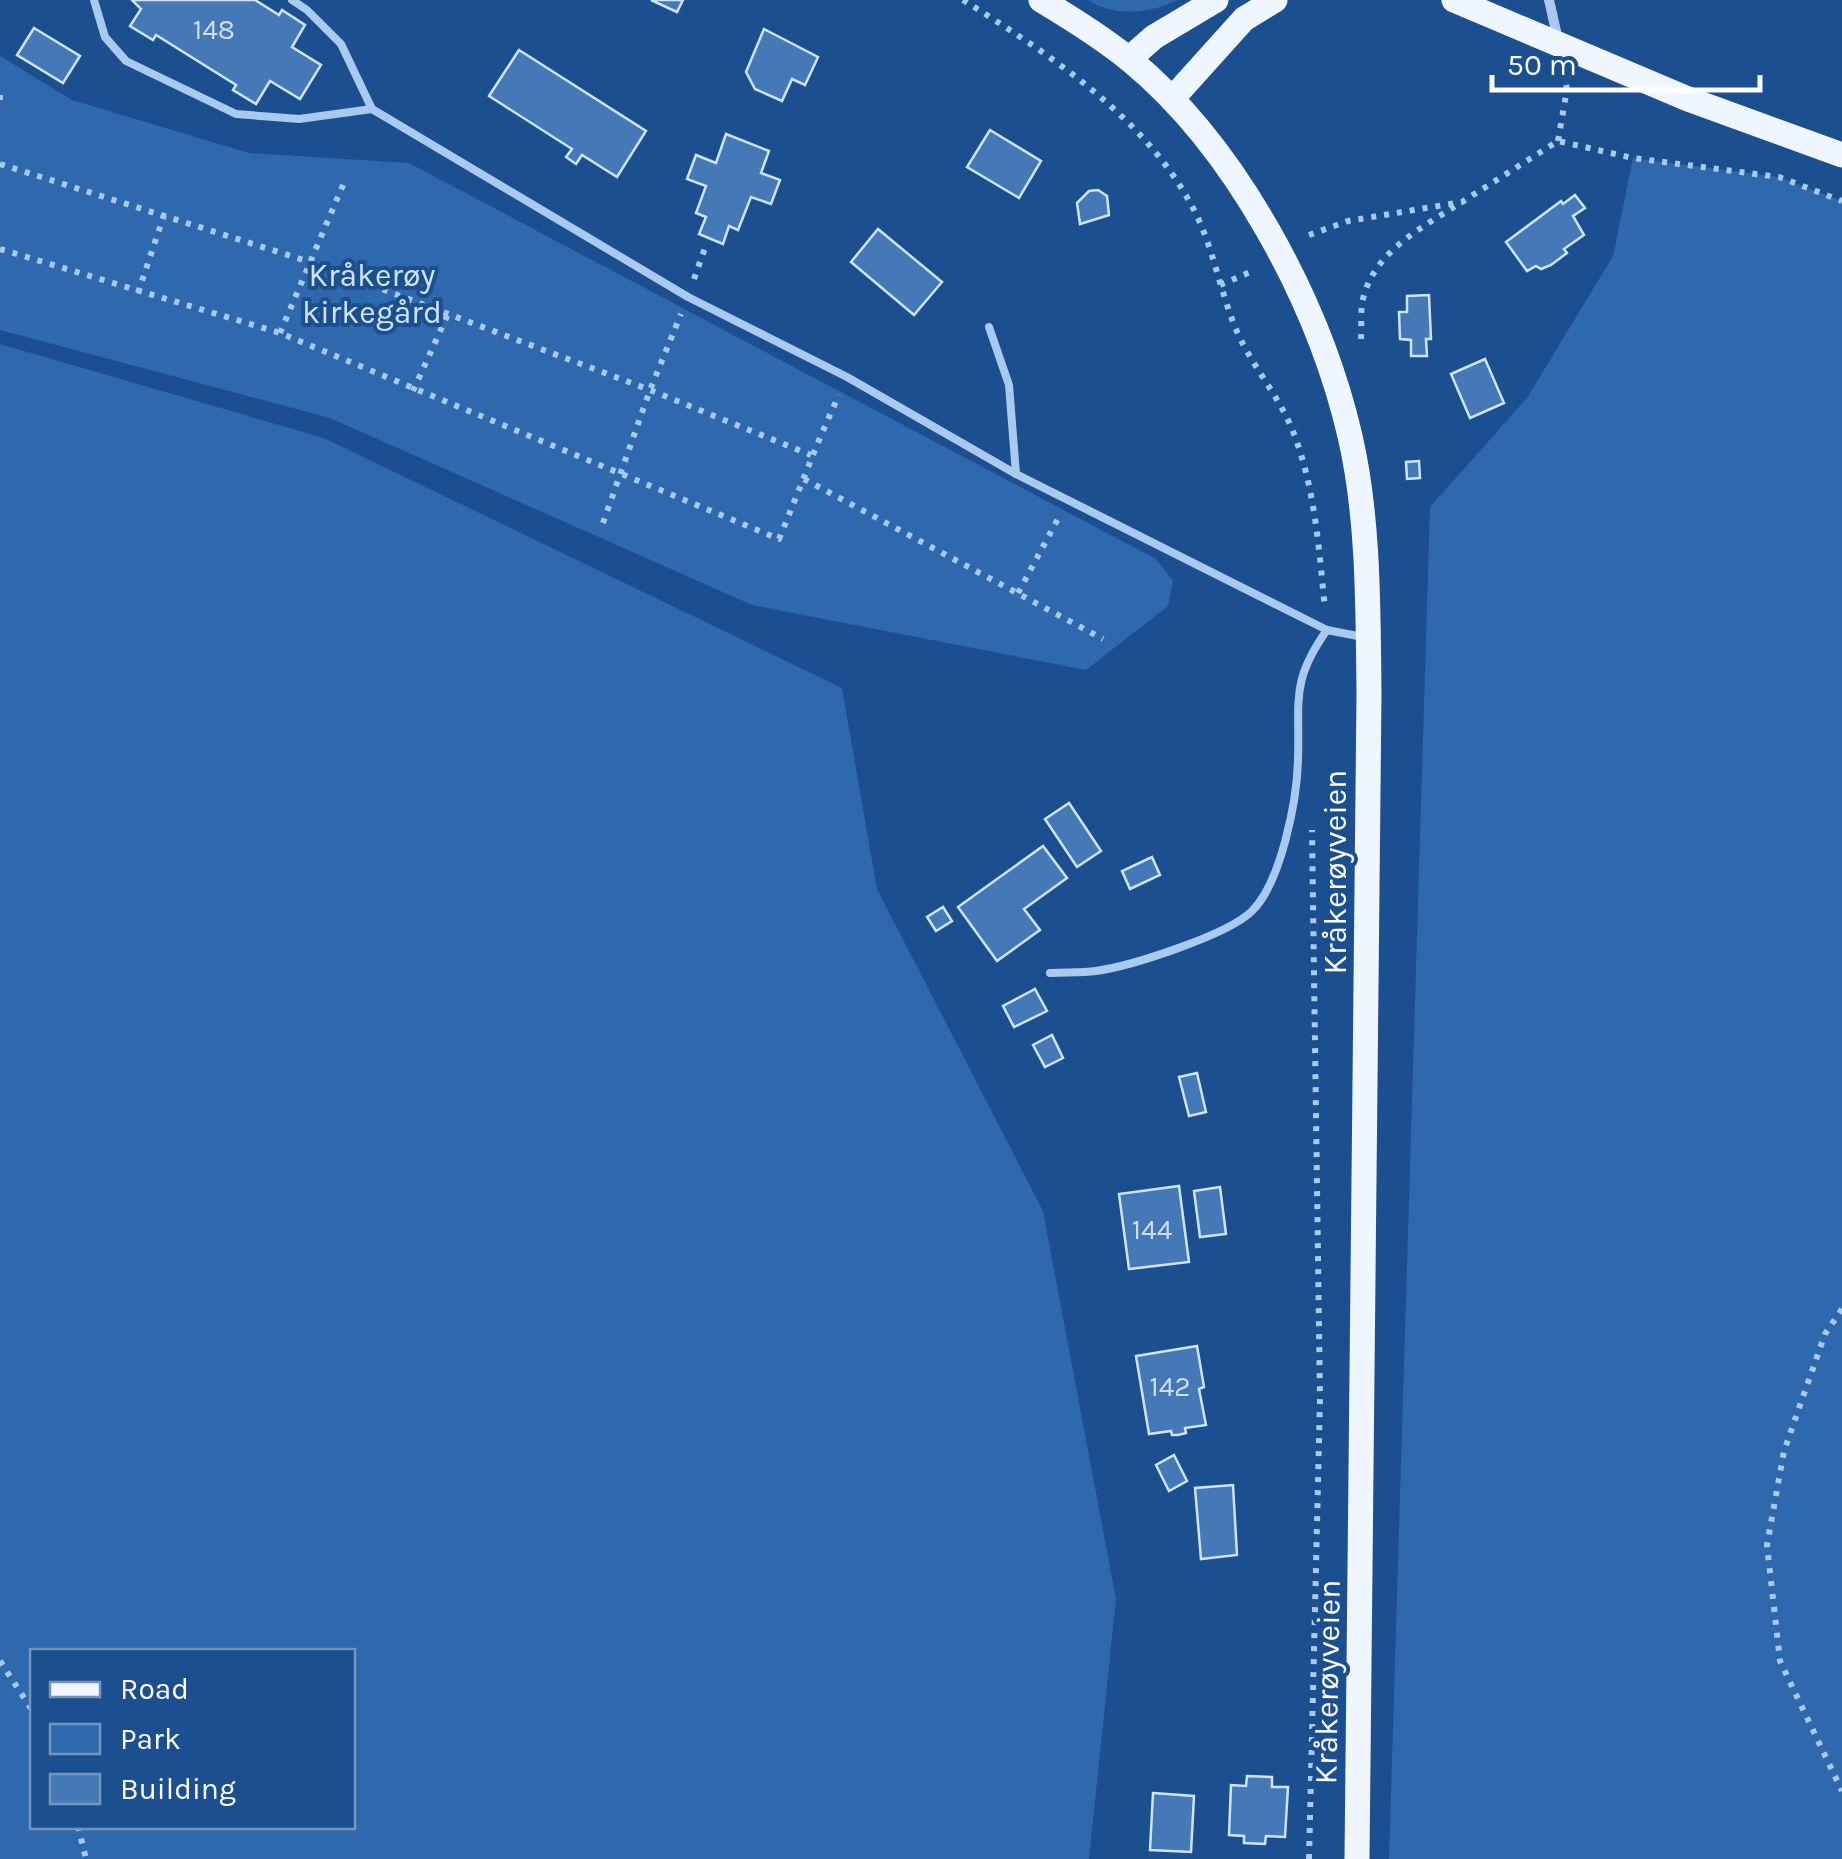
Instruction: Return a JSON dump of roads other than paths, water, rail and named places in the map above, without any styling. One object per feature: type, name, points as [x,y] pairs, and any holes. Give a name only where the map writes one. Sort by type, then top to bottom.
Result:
[{"type":"main road","name":"Kråkerøyveien","points":[[1041,0],[1129,59],[1209,143],[1287,263],[1334,378],[1351,439],[1368,638],[1358,1859]]},
{"type":"main road","points":[[1129,59],[1182,18],[1216,0]]},
{"type":"main road","points":[[1172,100],[1244,19],[1275,0]]},
{"type":"main road","points":[[1454,0],[1688,99],[1842,155]]},
{"type":"street","points":[[1548,0],[1559,46]]},
{"type":"lane","points":[[94,0],[105,37],[126,61],[236,114],[299,119],[372,109]]},
{"type":"lane","points":[[292,0],[341,44],[372,109],[688,297],[847,376],[1016,474],[1327,630],[1368,638]]},
{"type":"lane","points":[[989,327],[1009,385],[1016,474]]},
{"type":"lane","points":[[1050,972],[1097,970],[1216,936],[1253,910],[1275,871],[1292,822],[1298,763],[1299,682],[1310,655],[1327,630]]},
{"type":"park label","name":"Kråkerøy kirkegård","points":[[372,294]]}]
